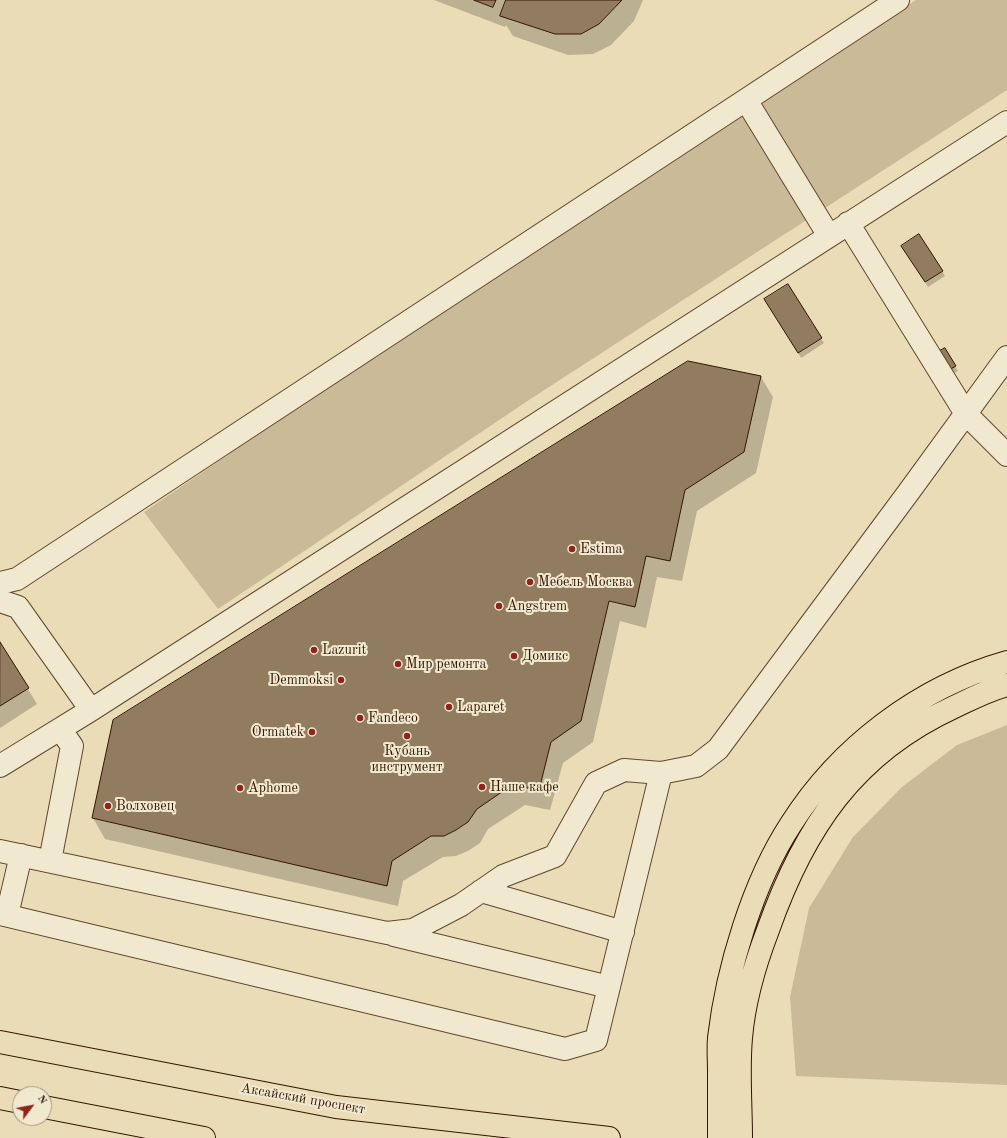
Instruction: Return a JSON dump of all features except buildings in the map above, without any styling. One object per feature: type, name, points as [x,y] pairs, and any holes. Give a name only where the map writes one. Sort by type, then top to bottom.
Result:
[{"type":"main road","points":[[719,1138],[719,1039],[731,968],[759,885],[790,824],[821,783],[856,746],[890,718],[934,692],[984,668],[1007,662]]},
{"type":"main road","points":[[741,1138],[741,1038],[754,970],[781,894],[811,834],[838,795],[870,762],[900,737],[932,717],[993,688],[1007,685]]},
{"type":"main road","name":"Аксайский проспект","points":[[0,1042],[336,1107],[609,1138]]},
{"type":"main road","points":[[0,1098],[12,1100]]},
{"type":"main road","points":[[52,1109],[204,1138]]},
{"type":"street","points":[[0,583],[17,578],[898,0]]},
{"type":"street","points":[[746,100],[829,236]]},
{"type":"street","points":[[0,766],[91,710],[1007,122]]},
{"type":"street","points":[[848,223],[966,414],[1007,455]]},
{"type":"street","points":[[387,933],[413,930],[461,905],[503,876],[555,856],[596,783],[624,770],[661,773],[696,766],[718,749],[1007,357]]},
{"type":"street","points":[[0,601],[18,607],[91,710]]},
{"type":"street","points":[[50,861],[72,746],[60,729]]},
{"type":"street","points":[[22,855],[4,914],[565,1049],[596,1040],[661,773]]},
{"type":"street","points":[[0,851],[387,933],[609,988]]},
{"type":"street","points":[[481,891],[622,932]]},
{"type":"shaded area","points":[[916,0],[1007,0],[1007,90],[529,400],[218,609],[144,512],[472,288]]},
{"type":"shaded area","points":[[1007,725],[1007,1085],[796,1076],[790,997],[809,908],[853,837],[902,787],[957,745]]},
{"type":"place","name":"Estima","points":[[572,549]]},
{"type":"place","name":"Мебель Москва","points":[[530,582]]},
{"type":"place","name":"Angstrem","points":[[499,606]]},
{"type":"place","name":"Lazurit","points":[[314,650]]},
{"type":"place","name":"Домикс","points":[[514,656]]},
{"type":"place","name":"Мир ремонта","points":[[398,664]]},
{"type":"place","name":"Demmoksi","points":[[341,680]]},
{"type":"place","name":"Laparet","points":[[449,707]]},
{"type":"place","name":"Fandeco","points":[[360,718]]},
{"type":"place","name":"Ormatek","points":[[312,732]]},
{"type":"place","name":"Кубань инструмент","points":[[407,736]]},
{"type":"place","name":"Наше кафе","points":[[482,787]]},
{"type":"place","name":"Aphome","points":[[240,788]]},
{"type":"place","name":"Волховец","points":[[108,806]]}]
